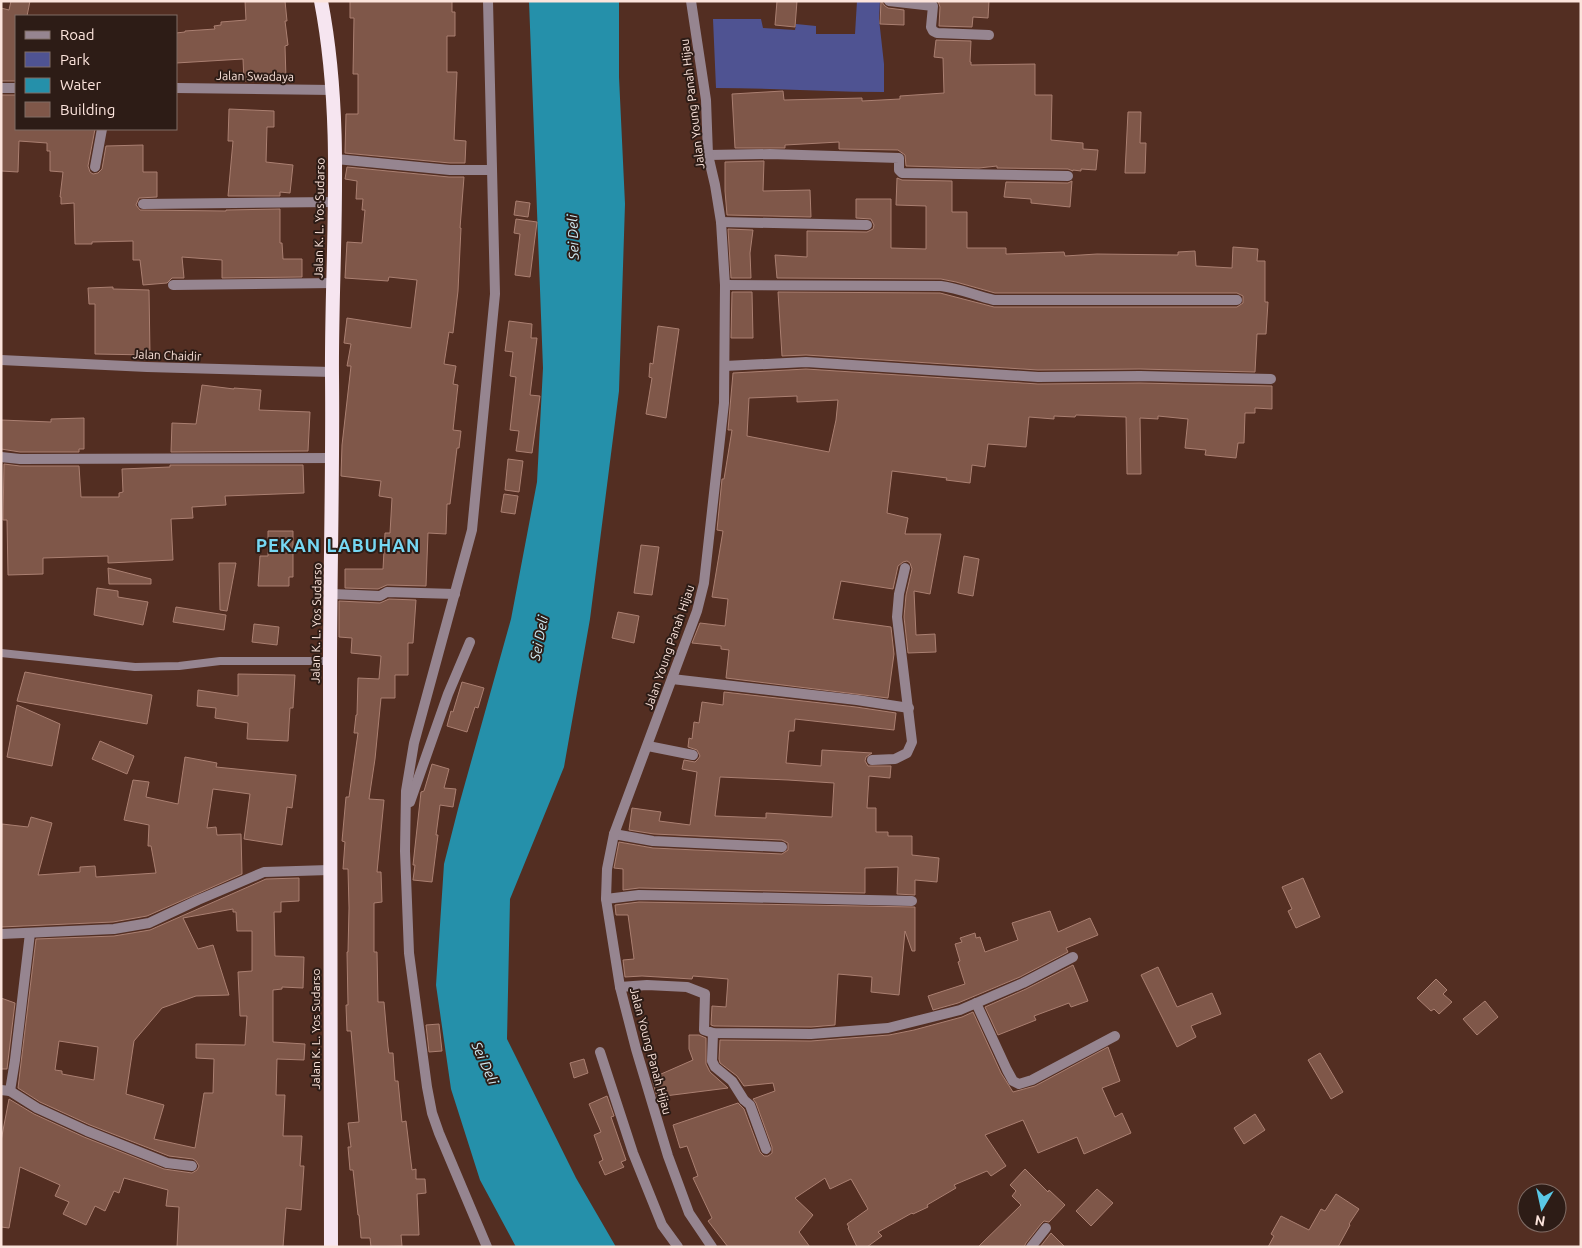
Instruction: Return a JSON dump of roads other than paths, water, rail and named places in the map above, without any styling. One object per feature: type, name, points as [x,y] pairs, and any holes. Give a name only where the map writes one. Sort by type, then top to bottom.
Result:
[{"type":"highway","name":"Jalan K. L. Yos Sudarso","points":[[321,1],[329,41],[336,159],[332,372],[333,458],[329,870],[331,1247]]},
{"type":"street","points":[[487,1247],[438,1133],[432,1113],[409,953],[405,850],[406,791],[414,743],[472,530],[495,294],[488,1]]},
{"type":"street","name":"Jalan Young Panah Hijau","points":[[691,1],[706,100],[708,155],[721,222],[725,286],[724,403],[704,583],[697,612],[614,834],[607,868],[606,899],[620,987],[636,1049],[668,1156],[689,1213],[712,1247]]},
{"type":"street","points":[[889,1],[933,6],[931,27],[933,31],[989,35]]},
{"type":"street","points":[[1,88],[15,88]]},
{"type":"street","name":"Jalan Swadaya","points":[[178,88],[333,90]]},
{"type":"street","points":[[95,167],[102,130]]},
{"type":"street","points":[[708,155],[770,154],[899,158],[899,170],[902,173],[1068,176]]},
{"type":"street","points":[[336,159],[450,170],[492,170]]},
{"type":"street","points":[[143,204],[335,202]]},
{"type":"street","points":[[721,222],[867,225]]},
{"type":"street","points":[[174,285],[334,283]]},
{"type":"street","points":[[725,286],[941,286],[956,288],[994,300],[1237,300]]},
{"type":"street","name":"Jalan Chaidir","points":[[1,360],[147,367],[332,372]]},
{"type":"street","points":[[725,366],[806,362],[1038,377],[1140,376],[1271,379]]},
{"type":"street","points":[[1,457],[20,459],[333,458]]},
{"type":"street","points":[[872,760],[895,759],[907,753],[912,742],[896,617],[899,594],[906,568]]},
{"type":"street","points":[[332,594],[380,596],[387,592],[455,594]]},
{"type":"street","points":[[406,812],[448,694],[470,642]]},
{"type":"street","points":[[672,679],[856,700],[909,708]]},
{"type":"street","points":[[648,746],[693,755]]},
{"type":"street","points":[[614,834],[653,841],[782,847]]},
{"type":"street","points":[[1,934],[114,929],[149,923],[264,872],[329,870]]},
{"type":"street","points":[[606,899],[639,895],[912,901]]},
{"type":"street","points":[[30,933],[16,1060],[6,1090],[38,1108],[87,1131],[167,1163],[192,1166]]},
{"type":"street","points":[[620,987],[647,985],[687,987],[704,994],[704,1030],[713,1033],[811,1034],[888,1028],[960,1010],[1023,983],[1073,957]]},
{"type":"street","points":[[976,1003],[1006,1070],[1013,1081],[1019,1084],[1032,1080],[1116,1036]]},
{"type":"street","points":[[713,1033],[712,1061],[714,1067],[732,1081],[744,1100],[750,1105],[766,1149]]},
{"type":"street","points":[[600,1052],[633,1152],[662,1226],[678,1247]]},
{"type":"street","points":[[1031,1247],[1046,1228]]},
{"type":"lane","points":[[1,653],[135,667],[180,666],[220,661],[330,661]]},
{"type":"water","name":"Sei Deli","points":[[529,1],[619,1],[619,77],[625,204],[619,391],[590,619],[564,767],[510,899],[507,1039],[576,1178],[616,1247],[516,1247],[480,1180],[451,1089],[436,985],[444,864],[511,619],[537,482],[543,368]]},
{"type":"district","name":"PEKAN LABUHAN","points":[[338,545]]}]
